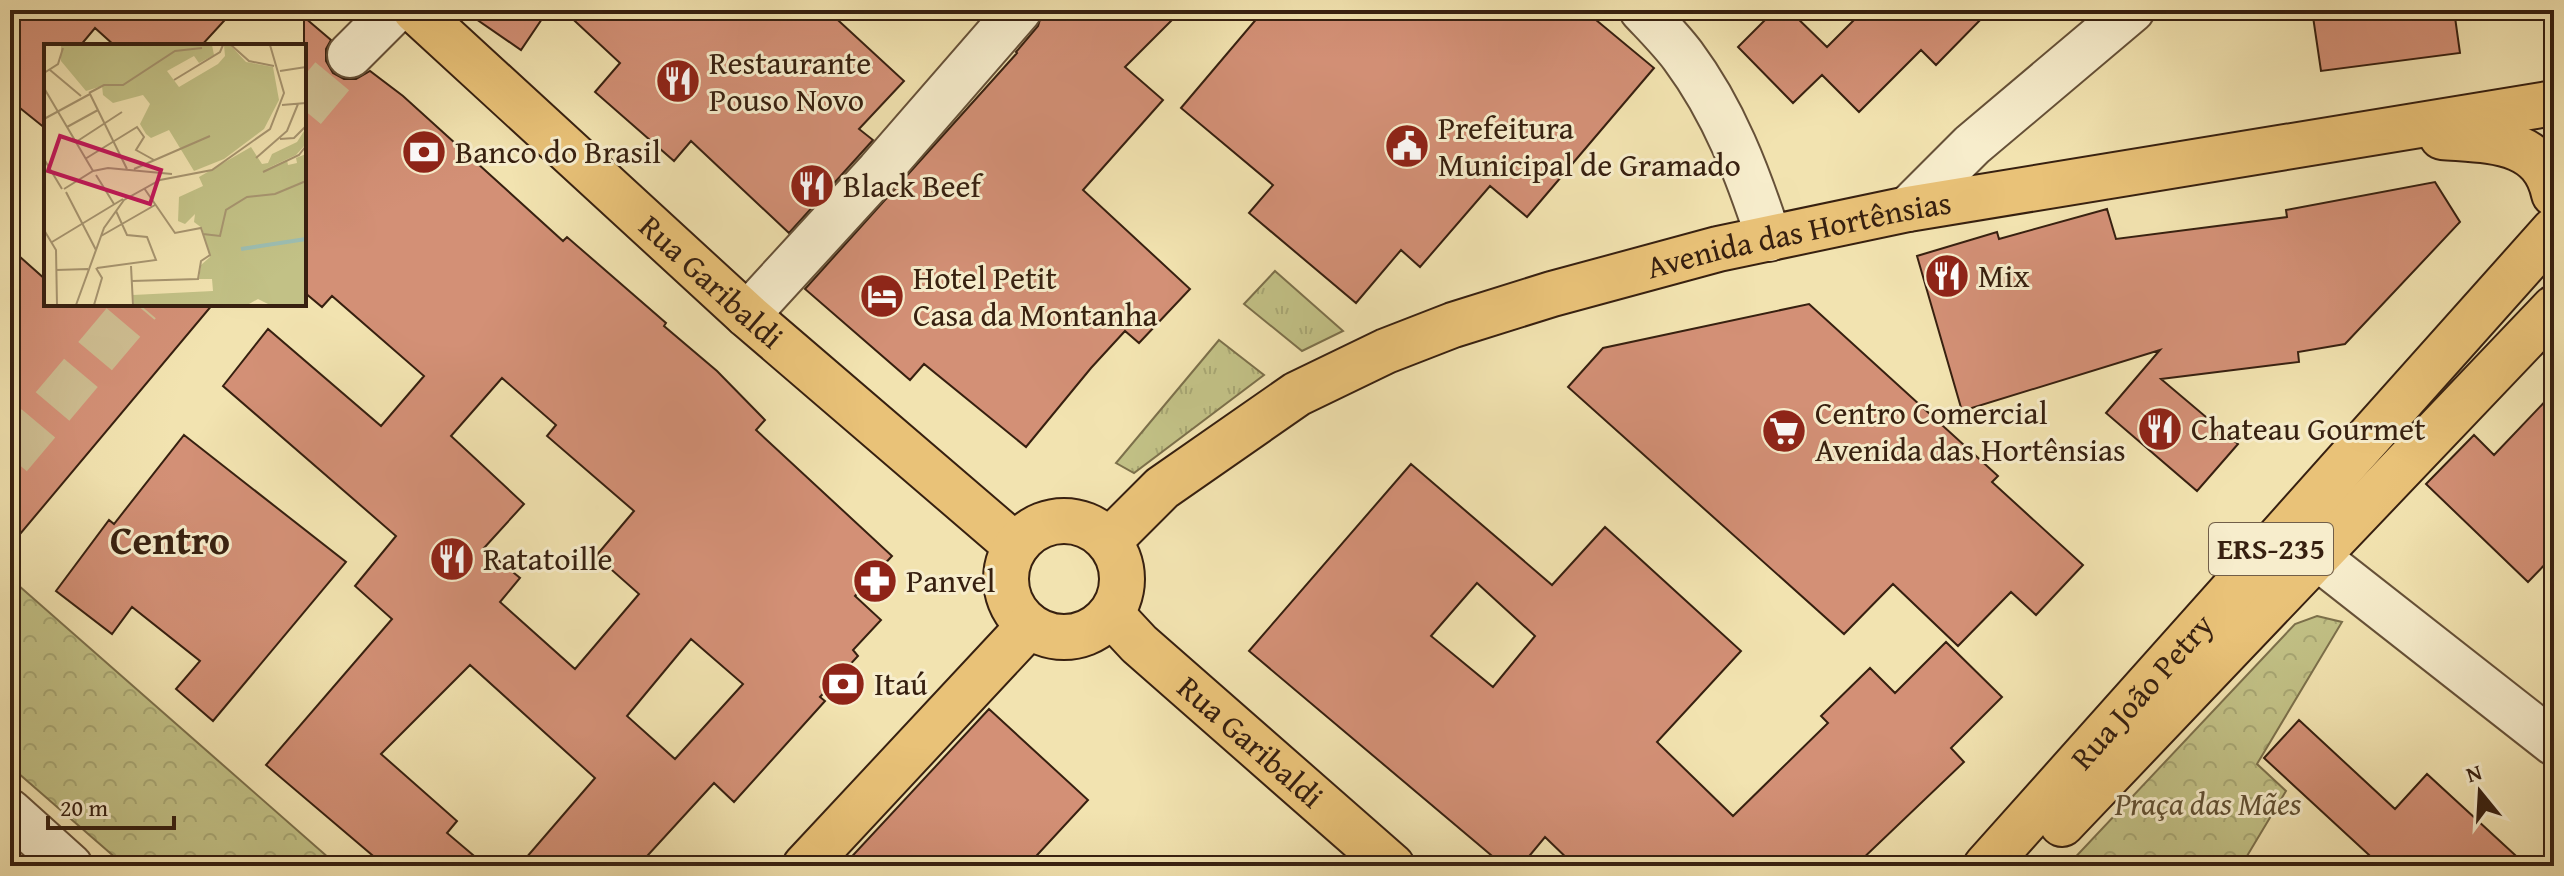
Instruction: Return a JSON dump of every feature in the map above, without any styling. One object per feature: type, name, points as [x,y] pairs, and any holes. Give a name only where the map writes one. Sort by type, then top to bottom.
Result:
[{"type":"main road","name":"Rua Garibaldi","points":[[415,10],[747,315],[1016,546]]},
{"type":"main road","name":"Avenida das Hortênsias","points":[[1109,541],[1162,488],[1297,394],[1386,351],[1453,325],[1552,294],[1718,249],[1908,209],[2554,103]]},
{"type":"main road","points":[[2376,132],[2498,142],[2520,149],[2538,160],[2551,179],[2554,194]]},
{"type":"main road","name":"Rua João Petry","points":[[1986,866],[2230,597],[2554,230]]},
{"type":"main road","name":"Rua João Petry","points":[[2021,866],[2554,308]]},
{"type":"main road","points":[[1061,520],[1088,525],[1109,541],[1120,558],[1123,578],[1121,597],[1112,615],[1094,630],[1072,638],[1049,636],[1029,626],[1014,610],[1006,589],[1006,567],[1016,546],[1035,528],[1061,520]]},
{"type":"main road","name":"Rua Garibaldi","points":[[1112,615],[1139,644],[1392,866]]},
{"type":"main road","points":[[805,866],[1029,626]]},
{"type":"street","points":[[350,55],[395,10]]},
{"type":"street","points":[[747,315],[879,171],[1019,10]]},
{"type":"street","points":[[1642,10],[1682,55],[1714,103],[1748,178],[1769,239]]},
{"type":"street","points":[[1908,209],[1972,145],[2132,10]]},
{"type":"street","points":[[2317,557],[2554,743]]},
{"type":"street","points":[[10,812],[70,866]]},
{"type":"green space","points":[[1275,271],[1343,331],[1302,351],[1244,304]]},
{"type":"green space","points":[[1219,340],[1264,375],[1134,473],[1116,463]]},
{"type":"green space","points":[[10,578],[338,866],[125,866],[10,766]]},
{"type":"green space","name":"Praça das Mães","points":[[2317,616],[2342,622],[2257,764],[2286,791],[2241,866],[2067,866],[2295,624]]},
{"type":"building","points":[[10,10],[234,10],[203,44],[113,44],[95,28],[82,44],[44,44],[44,127],[10,100]]},
{"type":"building","points":[[463,10],[548,10],[521,50]]},
{"type":"building","points":[[563,10],[827,10],[904,81],[859,129],[873,140],[789,233],[691,141],[674,161],[595,92],[620,63]]},
{"type":"building","points":[[1043,10],[1182,10],[1125,67],[1163,100],[1083,190],[1190,289],[1139,343],[1125,331],[1026,447],[924,364],[910,380],[805,289],[1017,53],[1038,26]]},
{"type":"building","name":"Prefeitura Municipal de Gramado","points":[[1264,10],[1584,10],[1654,68],[1527,217],[1490,186],[1420,267],[1401,250],[1356,303],[1249,213],[1273,185],[1181,108]]},
{"type":"building","points":[[1775,10],[1789,10],[1827,47],[1864,10],[1990,10],[1936,65],[1921,50],[1859,112],[1822,75],[1793,103],[1738,47]]},
{"type":"building","points":[[2312,10],[2454,10],[2460,53],[2321,71]]},
{"type":"building","points":[[304,17],[331,40],[326,49],[326,61],[333,73],[344,79],[356,79],[370,71],[403,96],[563,241],[567,237],[717,371],[765,420],[756,430],[892,556],[855,596],[881,620],[853,650],[858,656],[820,697],[825,701],[734,802],[714,783],[638,866],[519,866],[595,778],[470,665],[381,754],[457,821],[447,833],[486,866],[385,866],[266,765],[392,619],[355,586],[396,536],[223,386],[268,329],[381,426],[424,376],[332,296],[322,307],[306,294]],"holes":[[[502,378],[556,425],[547,436],[634,511],[596,556],[639,594],[575,669],[500,602],[520,578],[484,548],[524,504],[451,436]],[[691,639],[743,684],[675,759],[627,716]]]},
{"type":"building","points":[[2435,182],[2460,222],[2345,344],[2298,352],[2299,362],[2161,379],[2238,444],[2197,491],[2106,413],[2160,350],[1962,411],[1917,256],[1997,232],[1999,239],[2107,209],[2116,239],[2287,217],[2286,210]]},
{"type":"building","points":[[10,248],[44,278],[44,306],[211,306],[10,546]]},
{"type":"building","name":"Centro Comercial Avenida das Hortênsias","points":[[1809,304],[1998,476],[1992,482],[2083,565],[2036,615],[2011,592],[1958,646],[1893,584],[1844,634],[1568,387],[1603,348]]},
{"type":"building","points":[[2554,392],[2554,555],[2528,582],[2426,484],[2474,435],[2494,455]]},
{"type":"building","points":[[184,435],[346,562],[213,721],[176,689],[200,661],[132,607],[112,634],[56,591],[109,520],[114,524]]},
{"type":"building","points":[[1411,464],[1552,585],[1605,527],[1741,651],[1657,742],[1733,816],[1828,723],[1821,716],[1870,668],[1895,693],[1946,642],[2002,697],[1951,748],[1964,762],[1855,866],[1575,866],[1545,837],[1521,866],[1504,866],[1249,651]],"holes":[[[1477,583],[1535,636],[1493,687],[1431,636]]]},
{"type":"building","points":[[989,709],[1088,800],[1027,866],[843,866]]},
{"type":"building","points":[[2299,720],[2395,809],[2427,774],[2527,866],[2381,866],[2264,758]]},
{"type":"tunnel","points":[[306,108],[350,55]]},
{"type":"tunnel","points":[[10,457],[137,306]]},
{"type":"place","name":"Restaurante Pouso Novo","points":[[678,81]]},
{"type":"place","name":"Prefeitura Municipal de Gramado","points":[[1407,146]]},
{"type":"place","name":"Banco do Brasil","points":[[424,152]]},
{"type":"place","name":"Black Beef","points":[[812,186]]},
{"type":"place","name":"Mix","points":[[1947,276]]},
{"type":"place","name":"Hotel Petit Casa da Montanha","points":[[882,296]]},
{"type":"place","name":"Chateau Gourmet","points":[[2160,429]]},
{"type":"place","name":"Centro Comercial Avenida das Hortênsias","points":[[1784,431]]},
{"type":"place","name":"Ratatoille","points":[[452,559]]},
{"type":"place","name":"Panvel","points":[[875,581]]},
{"type":"place","name":"Itaú","points":[[843,684]]},
{"type":"district","name":"Centro","points":[[170,540]]}]
